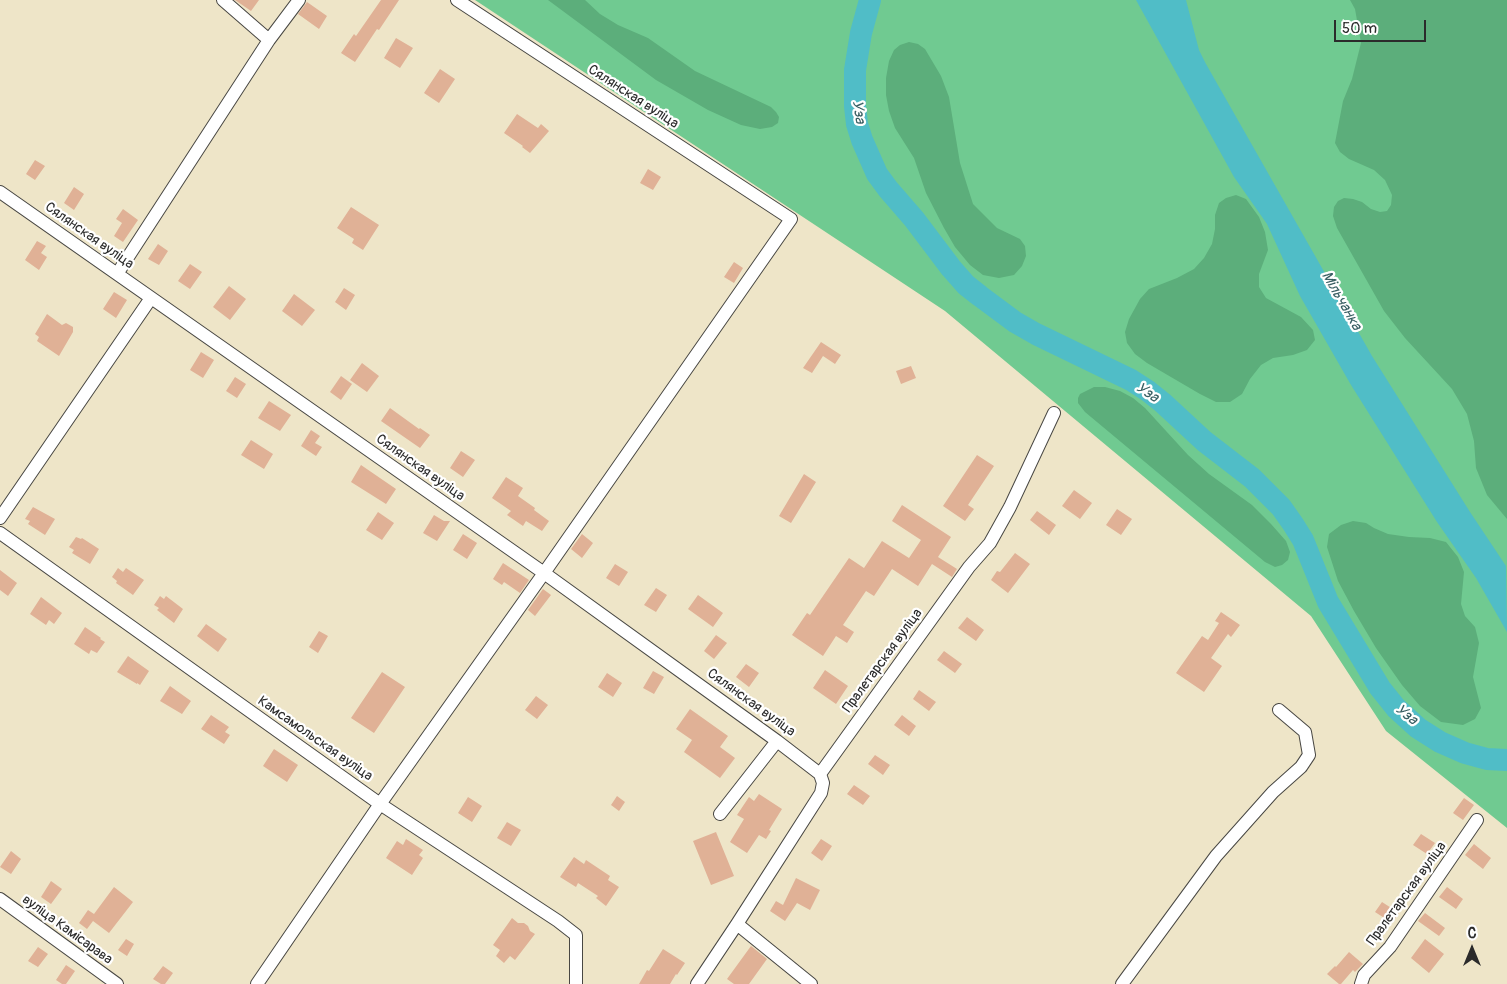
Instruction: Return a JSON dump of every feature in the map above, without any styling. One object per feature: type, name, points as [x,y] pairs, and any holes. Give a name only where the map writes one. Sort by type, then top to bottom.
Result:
[{"type":"street","points":[[223,0],[269,40]]},
{"type":"street","points":[[117,274],[269,40],[299,0]]},
{"type":"street","name":"Сялянская вуліца","points":[[457,0],[792,219],[544,573]]},
{"type":"street","name":"Сялянская вуліца","points":[[0,192],[544,573],[777,740],[820,774]]},
{"type":"street","points":[[0,518],[152,298]]},
{"type":"street","name":"Пралетарская вуліца","points":[[820,774],[968,567],[990,543],[1010,507],[1054,413]]},
{"type":"street","name":"Камсамольская вуліца","points":[[0,533],[380,804],[558,921],[576,935],[576,984]]},
{"type":"street","points":[[257,984],[380,804],[544,573]]},
{"type":"street","points":[[1122,984],[1216,856],[1273,792],[1301,767],[1309,755],[1305,732],[1278,710]]},
{"type":"street","points":[[720,814],[777,740]]},
{"type":"street","points":[[697,984],[821,793],[823,783],[820,774]]},
{"type":"street","name":"Пралетарская вуліца","points":[[1361,984],[1364,975],[1390,947],[1477,820]]},
{"type":"street","name":"вуліца Камісарава","points":[[0,899],[117,984]]},
{"type":"street","points":[[737,924],[811,984]]},
{"type":"green space","points":[[475,0],[861,0],[851,39],[846,75],[847,108],[856,144],[871,178],[881,193],[962,292],[973,280],[892,183],[879,161],[864,119],[863,79],[868,36],[879,0],[1507,0],[1507,828],[1386,731],[1311,616],[945,311]]},
{"type":"green space","points":[[548,0],[585,0],[600,14],[618,25],[648,38],[695,71],[771,107],[779,117],[778,123],[772,127],[760,129],[741,125],[708,110],[656,80]]},
{"type":"green space","points":[[1350,0],[1507,0],[1507,519],[1487,495],[1476,468],[1474,441],[1467,414],[1452,389],[1405,338],[1384,311],[1337,228],[1333,216],[1334,207],[1338,201],[1344,198],[1362,202],[1371,209],[1380,212],[1387,211],[1391,205],[1392,195],[1385,180],[1374,170],[1349,159],[1340,152],[1335,143],[1343,101],[1352,79],[1361,43],[1355,9]]},
{"type":"green space","points":[[909,42],[918,44],[925,49],[941,76],[949,97],[960,163],[973,204],[997,228],[1020,239],[1025,246],[1026,256],[1022,266],[1014,275],[999,278],[983,275],[970,265],[955,247],[926,193],[914,158],[895,128],[886,95],[886,78],[889,61],[894,50],[900,45]]},
{"type":"green space","points":[[1236,195],[1246,199],[1259,217],[1265,232],[1268,250],[1259,274],[1259,287],[1266,298],[1301,317],[1313,330],[1315,340],[1307,350],[1293,355],[1273,358],[1261,365],[1250,379],[1242,394],[1230,402],[1216,402],[1147,363],[1135,354],[1127,343],[1125,332],[1129,319],[1140,299],[1149,289],[1194,269],[1204,258],[1212,244],[1215,215],[1219,203],[1226,198]]},
{"type":"green space","points":[[1094,387],[1105,387],[1120,391],[1133,398],[1145,408],[1188,455],[1209,474],[1252,505],[1271,524],[1286,541],[1290,552],[1288,560],[1282,565],[1275,567],[1265,562],[1085,412],[1078,403],[1078,398],[1080,394]]},
{"type":"green space","points":[[1353,521],[1366,523],[1388,534],[1430,538],[1446,542],[1458,557],[1464,572],[1461,604],[1465,616],[1475,627],[1479,643],[1473,677],[1481,708],[1475,719],[1463,725],[1441,722],[1420,706],[1402,685],[1376,648],[1338,581],[1327,547],[1329,534],[1341,525]]},
{"type":"water","points":[[1136,0],[1186,0],[1199,50],[1206,64],[1372,356],[1506,566],[1507,632],[1476,578],[1437,522],[1351,385],[1300,296],[1267,224],[1234,177]]},
{"type":"building","points":[[235,0],[259,0],[251,11]]},
{"type":"building","points":[[381,0],[399,0],[355,62],[341,53],[354,34],[356,36]]},
{"type":"building","points":[[307,2],[327,16],[319,29],[298,14]]},
{"type":"building","points":[[396,38],[413,48],[400,68],[384,58]]},
{"type":"building","points":[[440,69],[455,79],[439,103],[424,93]]},
{"type":"building","points":[[517,114],[538,128],[541,124],[549,131],[530,153],[504,133]]},
{"type":"building","points":[[35,160],[45,166],[35,180],[26,174]]},
{"type":"building","points":[[648,169],[661,177],[653,190],[640,183]]},
{"type":"building","points":[[74,187],[84,194],[74,210],[64,203]]},
{"type":"building","points":[[351,207],[379,225],[363,250],[352,243],[354,239],[337,228]]},
{"type":"building","points":[[123,209],[138,220],[123,242],[114,236],[122,223],[116,219]]},
{"type":"building","points":[[37,241],[46,246],[41,253],[47,257],[39,270],[25,260]]},
{"type":"building","points":[[158,244],[168,251],[159,265],[148,259]]},
{"type":"building","points":[[734,262],[743,268],[734,283],[724,277]]},
{"type":"building","points":[[190,264],[202,272],[190,289],[178,281]]},
{"type":"building","points":[[229,286],[246,299],[230,320],[213,307]]},
{"type":"building","points":[[344,288],[355,295],[346,310],[335,302]]},
{"type":"building","points":[[114,292],[127,300],[116,318],[103,309]]},
{"type":"building","points":[[294,294],[315,310],[302,326],[282,311]]},
{"type":"building","points":[[47,314],[62,325],[66,323],[73,327],[73,332],[59,356],[37,341],[39,337],[35,334]]},
{"type":"building","points":[[821,342],[841,355],[835,364],[823,356],[812,373],[803,368]]},
{"type":"building","points":[[201,352],[214,360],[203,378],[190,370]]},
{"type":"building","points":[[362,363],[379,376],[367,392],[350,380]]},
{"type":"building","points":[[911,366],[916,378],[901,384],[896,371]]},
{"type":"building","points":[[341,376],[352,384],[341,400],[330,392]]},
{"type":"building","points":[[235,377],[246,384],[237,398],[226,391]]},
{"type":"building","points":[[269,401],[291,415],[280,431],[258,418]]},
{"type":"building","points":[[390,408],[430,435],[420,448],[381,421]]},
{"type":"building","points":[[311,430],[320,436],[315,443],[322,447],[316,456],[301,446]]},
{"type":"building","points":[[251,440],[273,454],[264,469],[241,455]]},
{"type":"building","points":[[461,451],[475,460],[463,477],[450,468]]},
{"type":"building","points":[[977,455],[994,466],[968,505],[974,509],[965,521],[943,506]]},
{"type":"building","points":[[361,465],[396,489],[386,504],[351,482]]},
{"type":"building","points":[[804,474],[816,482],[791,523],[779,516]]},
{"type":"building","points":[[506,477],[523,488],[518,496],[549,521],[542,531],[526,521],[523,526],[507,515],[511,511],[492,498]]},
{"type":"building","points":[[1074,490],[1092,503],[1080,519],[1062,506]]},
{"type":"building","points":[[902,505],[951,537],[938,557],[957,569],[952,577],[932,564],[918,586],[892,569],[874,596],[866,591],[843,625],[854,632],[847,643],[836,636],[823,656],[792,635],[807,613],[810,615],[849,558],[864,568],[882,541],[909,558],[921,540],[892,521]]},
{"type":"building","points":[[33,507],[55,519],[45,535],[28,524],[30,521],[25,519]]},
{"type":"building","points":[[1117,509],[1132,519],[1121,535],[1106,525]]},
{"type":"building","points":[[1037,511],[1056,525],[1049,535],[1030,520]]},
{"type":"building","points":[[378,512],[394,523],[382,540],[366,530]]},
{"type":"building","points":[[434,515],[444,521],[450,521],[437,541],[423,533]]},
{"type":"building","points":[[463,534],[477,543],[467,559],[453,550]]},
{"type":"building","points":[[582,534],[593,543],[582,558],[571,549]]},
{"type":"building","points":[[76,537],[82,538],[99,549],[90,564],[72,553],[74,550],[69,547]]},
{"type":"building","points":[[1015,553],[1030,564],[1008,593],[991,580]]},
{"type":"building","points":[[503,563],[529,580],[520,593],[504,582],[502,585],[493,579]]},
{"type":"building","points":[[615,564],[628,572],[619,586],[606,578]]},
{"type":"building","points":[[118,568],[123,572],[126,568],[144,580],[133,595],[116,583],[117,581],[112,577]]},
{"type":"building","points":[[0,570],[17,583],[8,596],[0,590]]},
{"type":"building","points":[[656,588],[667,595],[656,612],[644,605]]},
{"type":"building","points":[[543,589],[551,595],[535,616],[528,610]]},
{"type":"building","points":[[698,595],[723,613],[713,627],[688,609]]},
{"type":"building","points":[[160,596],[164,599],[166,596],[183,609],[174,623],[157,610],[159,608],[154,605]]},
{"type":"building","points":[[41,597],[62,613],[54,624],[49,620],[46,625],[30,614]]},
{"type":"building","points":[[1221,612],[1240,625],[1231,637],[1228,634],[1211,658],[1222,666],[1204,692],[1176,673],[1202,636],[1208,640],[1219,623],[1215,621]]},
{"type":"building","points":[[967,617],[984,630],[976,641],[958,628]]},
{"type":"building","points":[[206,624],[227,639],[218,652],[197,636]]},
{"type":"building","points":[[85,627],[105,642],[97,653],[91,650],[89,654],[74,644]]},
{"type":"building","points":[[319,631],[328,636],[318,653],[309,647]]},
{"type":"building","points":[[716,635],[727,643],[714,659],[704,651]]},
{"type":"building","points":[[944,651],[962,664],[955,673],[937,660]]},
{"type":"building","points":[[128,656],[149,671],[140,685],[117,672]]},
{"type":"building","points":[[746,664],[759,673],[749,687],[736,677]]},
{"type":"building","points":[[825,670],[848,686],[836,704],[813,688]]},
{"type":"building","points":[[653,671],[664,677],[654,694],[643,688]]},
{"type":"building","points":[[382,672],[405,687],[374,733],[351,718]]},
{"type":"building","points":[[607,673],[622,683],[613,697],[598,687]]},
{"type":"building","points":[[170,686],[191,701],[182,714],[160,701]]},
{"type":"building","points":[[919,690],[936,702],[929,711],[913,699]]},
{"type":"building","points":[[536,696],[548,705],[537,719],[525,710]]},
{"type":"building","points":[[690,709],[728,736],[720,747],[735,758],[720,778],[684,752],[692,740],[676,729]]},
{"type":"building","points":[[211,715],[229,727],[225,732],[230,735],[224,744],[201,729]]},
{"type":"building","points":[[902,715],[916,726],[909,736],[894,725]]},
{"type":"building","points":[[274,749],[298,765],[287,782],[263,766]]},
{"type":"building","points":[[875,755],[890,765],[883,775],[868,764]]},
{"type":"building","points":[[854,785],[870,796],[863,805],[847,794]]},
{"type":"building","points":[[759,794],[782,809],[769,830],[771,831],[766,839],[759,835],[747,853],[730,842],[744,819],[737,815],[749,797],[754,801]]},
{"type":"building","points":[[617,796],[625,802],[619,811],[611,805]]},
{"type":"building","points":[[468,797],[482,806],[472,822],[458,813]]},
{"type":"building","points":[[1464,798],[1474,805],[1463,820],[1453,813]]},
{"type":"building","points":[[507,822],[521,830],[511,846],[497,838]]},
{"type":"building","points":[[716,832],[734,876],[711,885],[693,841]]},
{"type":"building","points":[[1421,834],[1435,843],[1427,854],[1413,845]]},
{"type":"building","points":[[406,839],[423,850],[419,855],[423,858],[412,875],[386,858],[397,841],[403,845]]},
{"type":"building","points":[[821,839],[832,846],[822,861],[811,853]]},
{"type":"building","points":[[1474,844],[1491,858],[1483,869],[1465,855]]},
{"type":"building","points":[[11,851],[21,859],[11,874],[0,867]]},
{"type":"building","points":[[574,857],[584,864],[586,860],[610,876],[608,880],[619,887],[606,906],[596,898],[598,896],[578,883],[576,887],[560,877]]},
{"type":"building","points":[[796,878],[820,890],[810,910],[797,903],[785,921],[770,911],[776,901],[783,905]]},
{"type":"building","points":[[51,881],[62,889],[51,904],[41,897]]},
{"type":"building","points":[[114,887],[133,902],[109,933],[93,921],[87,929],[79,923],[88,910],[94,914]]},
{"type":"building","points":[[1447,887],[1463,899],[1456,909],[1439,897]]},
{"type":"building","points":[[1382,902],[1399,913],[1392,923],[1375,912]]},
{"type":"building","points":[[1425,913],[1445,928],[1439,936],[1418,921]]},
{"type":"building","points":[[512,918],[518,923],[524,923],[535,934],[515,960],[510,956],[504,963],[496,956],[500,950],[493,945]]},
{"type":"building","points":[[126,939],[134,944],[127,956],[118,950]]},
{"type":"building","points":[[1425,939],[1444,954],[1429,973],[1411,958]]},
{"type":"building","points":[[751,946],[767,959],[749,984],[734,984],[727,979]]},
{"type":"building","points":[[38,947],[48,954],[38,967],[28,961]]},
{"type":"building","points":[[663,949],[685,963],[677,975],[670,984],[639,984],[647,970],[649,971]]},
{"type":"building","points":[[1349,952],[1363,964],[1355,972],[1353,970],[1339,984],[1327,974]]},
{"type":"building","points":[[66,965],[75,971],[66,984],[62,984],[56,980]]},
{"type":"building","points":[[163,966],[173,973],[165,984],[161,984],[153,979]]},
{"type":"waterway","name":"Уза","points":[[870,0],[861,33],[855,70],[857,124],[877,174],[951,268],[966,285],[1015,322],[1131,380],[1148,391],[1204,441],[1252,478],[1281,507],[1293,524],[1303,540],[1328,602],[1380,688],[1396,708],[1418,728],[1440,742],[1465,753],[1487,759],[1507,760]]},
{"type":"water label","name":"Мільчанка","points":[[1341,301]]}]
